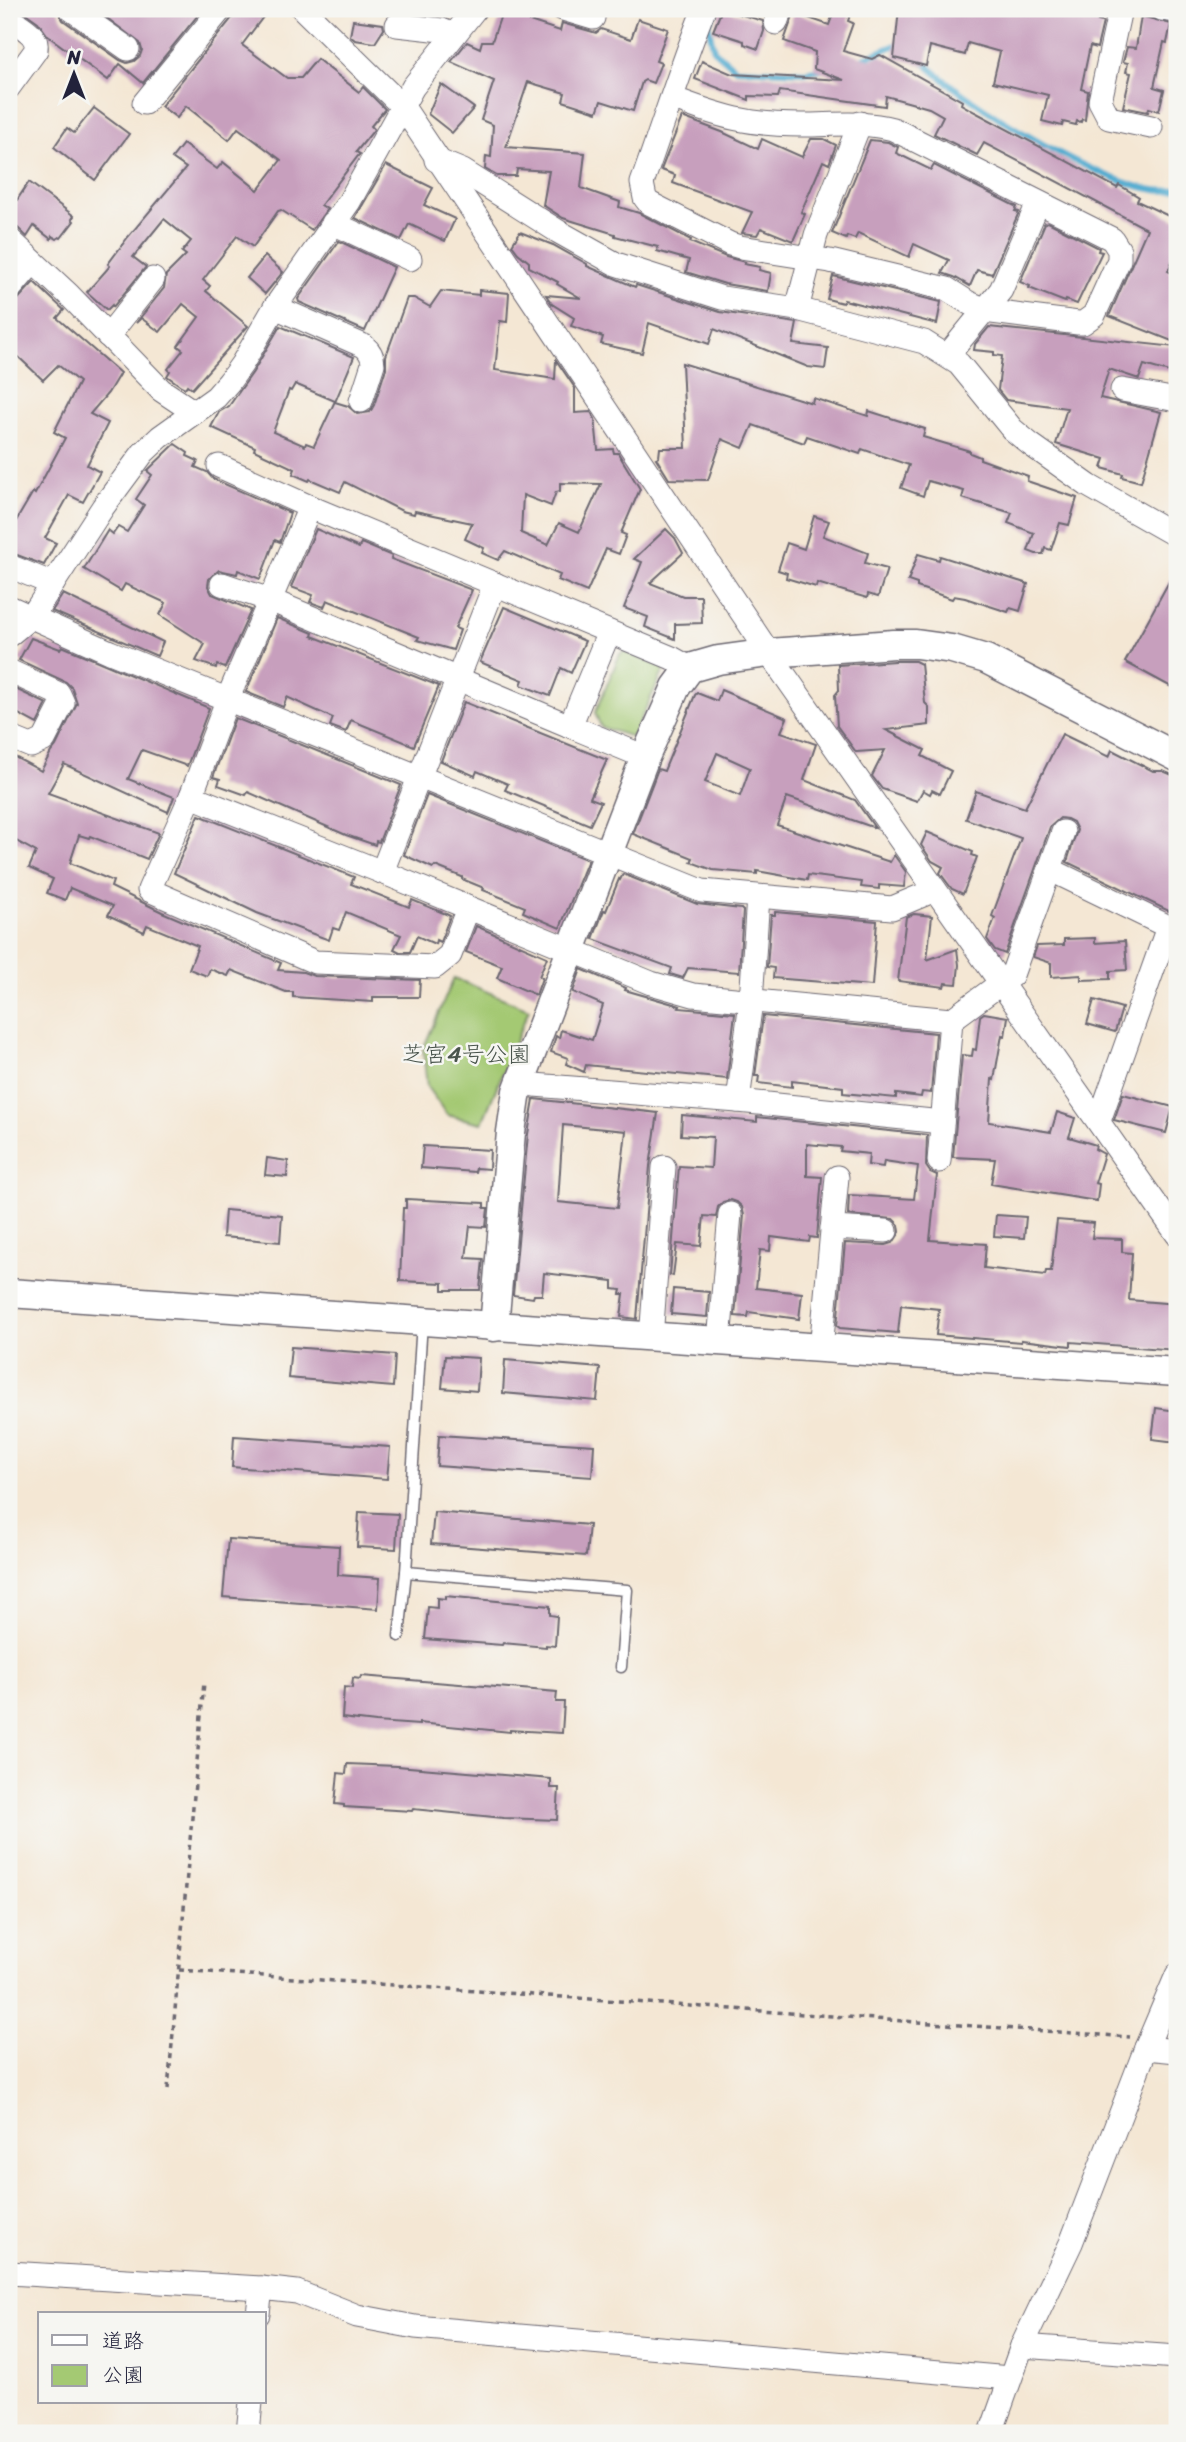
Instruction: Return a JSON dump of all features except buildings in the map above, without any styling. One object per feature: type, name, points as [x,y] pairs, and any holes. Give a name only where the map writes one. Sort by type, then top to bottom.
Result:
[{"type":"street","points":[[71,9],[128,49]]},
{"type":"street","points":[[144,103],[221,9]]},
{"type":"street","points":[[303,9],[403,107],[769,653],[1177,1234]]},
{"type":"street","points":[[9,635],[32,617],[103,507],[143,453],[224,389],[275,307],[349,202],[413,87],[475,9]]},
{"type":"street","points":[[563,9],[593,18]]},
{"type":"street","points":[[672,99],[724,118],[747,122],[804,125],[860,123],[882,126],[912,136],[1112,239],[1119,250],[1119,260],[1097,310],[1089,320],[1078,323],[984,309],[947,289],[809,258],[730,244],[649,203],[645,198],[642,183],[704,9]]},
{"type":"street","points":[[1120,9],[1100,101],[1109,118],[1151,127]]},
{"type":"street","points":[[1162,9],[1177,11]]},
{"type":"street","points":[[9,18],[35,36],[37,48],[9,88]]},
{"type":"street","points":[[397,25],[442,30],[454,36]]},
{"type":"street","points":[[797,309],[809,258],[860,123]]},
{"type":"street","points":[[436,160],[463,171],[570,239],[617,264],[722,298],[797,309],[924,342],[948,355],[979,386],[1012,429],[1030,444],[1089,486],[1177,536]]},
{"type":"street","points":[[948,355],[1001,290],[1038,203]]},
{"type":"street","points":[[333,223],[410,259]]},
{"type":"street","points":[[9,239],[161,390],[194,412]]},
{"type":"street","points":[[9,290],[33,262]]},
{"type":"street","points":[[108,336],[153,279]]},
{"type":"street","points":[[275,307],[368,350],[373,358],[373,365],[361,401]]},
{"type":"street","points":[[1122,390],[1177,400]]},
{"type":"street","points":[[219,466],[310,508],[672,658],[690,668]]},
{"type":"street","points":[[310,508],[228,698],[191,796],[149,890],[315,962],[435,967],[450,955],[468,908]]},
{"type":"street","points":[[9,566],[53,584]]},
{"type":"street","points":[[222,583],[270,600],[645,757]]},
{"type":"street","points":[[382,872],[495,584]]},
{"type":"street","points":[[9,607],[110,652],[702,891],[892,908],[935,890]]},
{"type":"street","points":[[570,726],[609,632]]},
{"type":"street","points":[[494,1327],[511,1132],[520,1080],[645,757],[676,687],[690,668],[718,660],[769,653],[915,644],[970,654],[986,659],[1177,757]]},
{"type":"street","points":[[9,671],[60,694],[63,703],[44,740],[31,746],[9,737]]},
{"type":"street","points":[[191,796],[674,990],[693,995],[951,1020],[1014,971],[1063,832]]},
{"type":"street","points":[[1051,870],[1173,929],[1099,1121]]},
{"type":"street","points":[[738,1101],[751,1001],[758,897]]},
{"type":"street","points":[[939,1161],[951,1020]]},
{"type":"street","points":[[520,1080],[534,1085],[738,1101],[942,1122]]},
{"type":"street","points":[[651,1338],[664,1167]]},
{"type":"street","points":[[821,1349],[837,1177]]},
{"type":"street","points":[[719,1342],[730,1214]]},
{"type":"street","points":[[832,1228],[886,1231]]},
{"type":"street","points":[[9,1293],[1177,1372]]},
{"type":"street","points":[[991,2433],[1022,2346],[1071,2243],[1177,1975]]},
{"type":"street","points":[[1148,2043],[1177,2051]]},
{"type":"street","points":[[9,2273],[261,2288],[297,2292],[357,2316],[415,2327],[1010,2378]]},
{"type":"street","points":[[258,2312],[261,2288]]},
{"type":"street","points":[[1022,2346],[1177,2357]]},
{"type":"street","points":[[248,2433],[251,2404]]},
{"type":"lane","points":[[400,1636],[407,1572],[422,1322]]},
{"type":"lane","points":[[407,1572],[627,1590],[621,1667]]},
{"type":"path","points":[[168,2089],[204,1682]]},
{"type":"path","points":[[179,1970],[1148,2043]]},
{"type":"green space","points":[[624,651],[665,668],[632,737],[601,727],[595,713],[620,654]]},
{"type":"green space","name":"芝宮4号公園","points":[[454,978],[529,1009],[482,1123],[447,1115],[427,1087],[423,1049]]},
{"type":"waterway","points":[[716,9],[708,24],[714,50],[736,69],[805,72],[821,69]]},
{"type":"waterway","points":[[859,60],[901,43]]},
{"type":"waterway","points":[[922,60],[969,98],[1044,145],[1122,181],[1154,190],[1177,189]]}]
